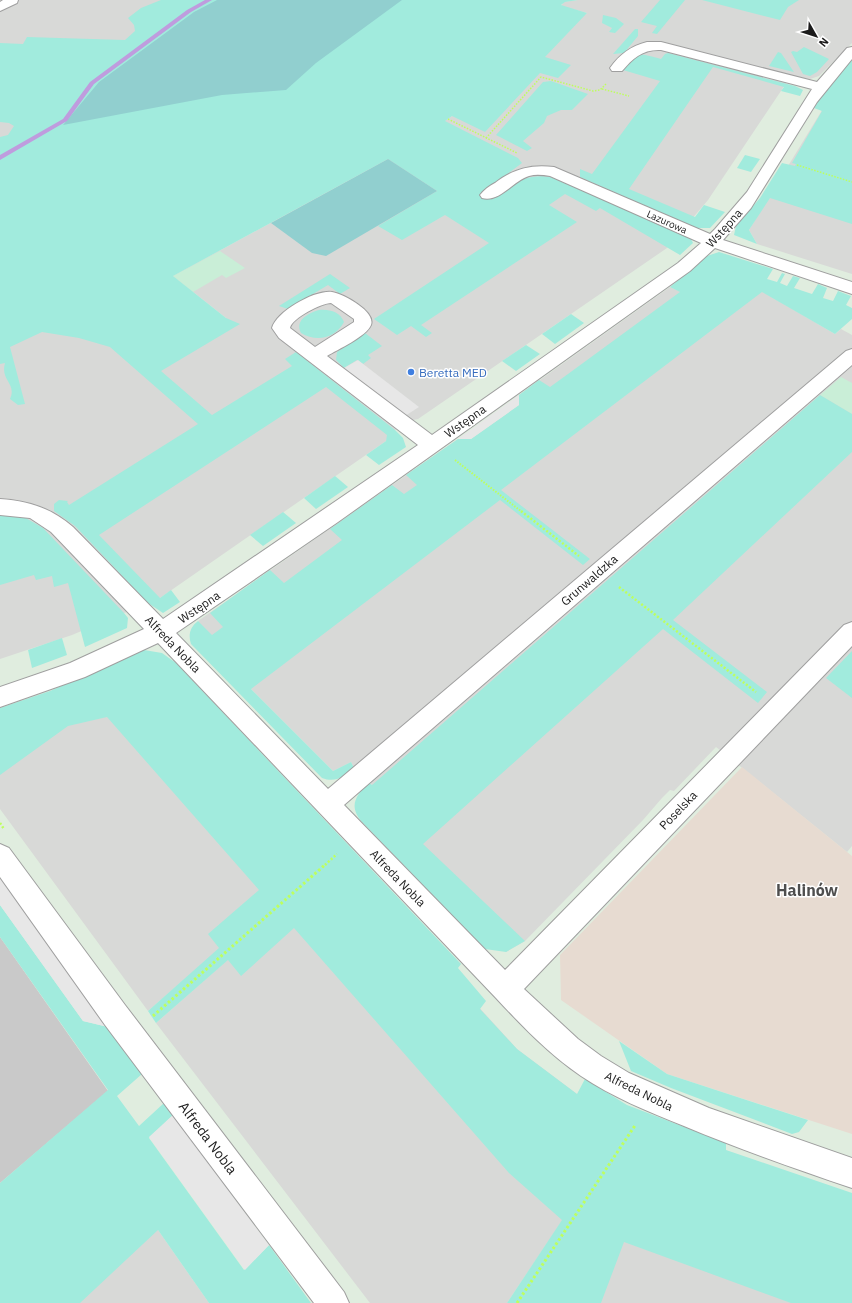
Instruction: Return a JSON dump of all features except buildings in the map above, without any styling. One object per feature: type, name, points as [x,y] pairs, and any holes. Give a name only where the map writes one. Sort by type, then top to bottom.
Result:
[{"type":"street","points":[[0,8],[12,0]]},
{"type":"street","points":[[617,68],[624,59],[637,49],[648,45],[661,46],[819,87]]},
{"type":"street","name":"Wstępna","points":[[0,697],[77,670],[161,631],[210,599],[684,267],[713,242],[753,194],[819,87],[852,51]]},
{"type":"street","name":"Lazurowa","points":[[488,195],[521,172],[537,169],[554,172],[713,242],[852,288]]},
{"type":"street","name":"Grunwaldzka","points":[[327,805],[852,355]]},
{"type":"street","points":[[314,356],[431,445]]},
{"type":"street","name":"Alfreda Nobla","points":[[0,507],[28,509],[53,521],[161,631],[505,989],[563,1044],[592,1066],[653,1099],[751,1138],[852,1173]]},
{"type":"street","name":"Poselska","points":[[505,989],[852,631]]},
{"type":"street","name":"Alfreda Nobla","points":[[0,856],[115,1015],[333,1303]]},
{"type":"path","points":[[602,89],[617,68]]},
{"type":"path","points":[[486,138],[541,77],[589,90],[602,89],[629,96]]},
{"type":"path","points":[[448,119],[522,155],[537,169]]},
{"type":"path","points":[[795,165],[852,182]]},
{"type":"path","points":[[151,1017],[357,835]]},
{"type":"path","points":[[517,1303],[653,1099]]},
{"type":"shaded area","points":[[0,0],[201,0],[0,152]]},
{"type":"shaded area","points":[[161,0],[578,0],[565,2],[561,5],[587,13],[545,57],[571,65],[558,78],[540,73],[485,132],[452,116],[445,121],[518,158],[522,163],[483,192],[492,199],[519,181],[533,177],[550,177],[690,237],[693,243],[680,255],[600,208],[596,211],[565,194],[549,205],[577,222],[421,325],[432,333],[426,337],[411,326],[397,335],[374,319],[489,243],[445,215],[402,240],[378,226],[437,191],[388,159],[173,276],[226,318],[240,324],[161,371],[212,415],[292,366],[285,359],[296,352],[395,430],[403,438],[406,447],[379,465],[366,455],[386,441],[387,435],[326,387],[99,535],[160,598],[171,590],[180,602],[163,613],[148,603],[75,526],[54,511],[54,504],[59,500],[68,501],[67,502],[69,505],[198,424],[110,347],[79,338],[42,332],[10,347],[25,404],[18,405],[10,399],[12,394],[5,374],[5,363],[0,364],[0,137],[8,135],[14,126],[9,123],[0,122],[0,43],[23,44],[27,37],[125,40],[135,31],[134,25],[128,18],[141,8]]},
{"type":"shaded area","points":[[217,0],[402,0],[316,63],[286,90],[222,95],[63,125],[99,82],[194,12]]},
{"type":"shaded area","points":[[578,0],[852,0],[852,43],[819,76],[810,79],[791,76],[708,200],[667,248],[418,419],[408,421],[388,435],[386,441],[160,598],[72,635],[0,659],[0,346],[71,313],[226,318],[173,276],[388,159],[455,114],[587,13],[561,6],[564,2]]},
{"type":"shaded area","points":[[660,0],[685,0],[657,34],[652,33],[657,26],[641,22]]},
{"type":"shaded area","points":[[702,0],[799,0],[788,7],[780,20]]},
{"type":"shaded area","points":[[603,15],[616,18],[624,24],[615,33],[609,32],[612,28],[602,23]]},
{"type":"shaded area","points":[[635,29],[638,29],[638,36],[624,53],[613,54]]},
{"type":"shaded area","points":[[804,47],[829,59],[817,72],[810,76],[803,74],[791,52],[797,52]]},
{"type":"shaded area","points":[[778,52],[781,53],[794,72],[769,66]]},
{"type":"shaded area","points":[[668,53],[795,86],[803,90],[800,96],[781,91],[784,87],[713,67],[629,189],[695,217],[704,205],[725,212],[710,228],[695,228],[580,177],[580,169],[592,174],[660,81],[623,70],[632,59],[639,55],[661,59]]},
{"type":"shaded area","points":[[852,59],[852,224],[770,198],[749,230],[757,244],[734,235],[736,226],[760,198],[782,163],[795,166],[796,164],[792,163],[822,111],[814,108],[825,89],[828,89]]},
{"type":"shaded area","points":[[852,68],[852,274],[757,244],[749,230],[824,107]]},
{"type":"shaded area","points":[[551,81],[588,94],[572,110],[561,110],[547,116],[544,123],[523,141],[532,148],[527,151],[496,135],[543,82]]},
{"type":"shaded area","points":[[745,155],[760,159],[751,172],[737,168]]},
{"type":"shaded area","points":[[388,159],[437,191],[326,256],[312,253],[271,223]]},
{"type":"shaded area","points":[[719,252],[773,269],[767,279],[777,282],[782,273],[785,274],[780,283],[787,286],[793,276],[800,278],[794,288],[812,294],[818,284],[827,288],[823,298],[833,301],[838,291],[851,296],[846,305],[852,308],[852,319],[835,334],[762,292],[501,490],[590,559],[583,565],[500,500],[251,689],[333,771],[351,762],[354,768],[339,778],[331,780],[322,778],[191,644],[190,634],[193,626],[198,621],[212,635],[223,627],[210,613],[270,570],[284,583],[342,540],[330,529],[392,485],[404,494],[417,485],[406,475],[458,439],[471,439],[519,405],[519,395],[539,380],[550,387],[680,292],[670,287],[707,256]]},
{"type":"shaded area","points":[[330,274],[350,288],[340,294],[328,285],[288,309],[279,306]]},
{"type":"shaded area","points":[[734,275],[835,334],[841,329],[852,335],[852,846],[847,852],[716,747],[674,791],[670,790],[662,798],[643,820],[525,941],[506,952],[372,785],[354,768],[351,762],[333,771],[215,653],[198,621],[458,439],[471,439],[519,405],[519,395],[670,287],[681,292]]},
{"type":"shaded area","points":[[319,310],[334,312],[340,316],[344,322],[336,332],[325,337],[319,338],[307,336],[301,333],[299,324],[301,321],[307,315]]},
{"type":"shaded area","points":[[571,314],[584,323],[555,344],[542,334]]},
{"type":"shaded area","points":[[365,333],[382,346],[368,355],[371,358],[363,364],[357,360],[344,368],[336,360],[337,352]]},
{"type":"shaded area","points":[[526,345],[540,354],[516,371],[502,361]]},
{"type":"shaded area","points":[[358,360],[419,407],[405,416],[344,368]]},
{"type":"shaded area","points":[[519,395],[519,405],[471,439],[458,439]]},
{"type":"shaded area","points":[[820,395],[852,414],[852,452],[673,620],[767,692],[758,703],[663,629],[423,844],[525,941],[506,952],[485,949],[361,821],[355,810],[356,800],[360,792],[368,782],[372,785]]},
{"type":"shaded area","points":[[335,476],[348,487],[316,509],[304,498]]},
{"type":"shaded area","points":[[283,512],[296,523],[263,546],[250,535]]},
{"type":"shaded area","points":[[0,515],[24,517],[43,528],[124,613],[128,618],[127,628],[85,647],[68,583],[54,587],[52,576],[36,580],[34,575],[0,585]]},
{"type":"shaded area","points":[[62,638],[67,655],[32,668],[28,650]]},
{"type":"shaded area","points":[[144,650],[162,653],[176,663],[461,964],[458,968],[486,1001],[480,1009],[517,1049],[577,1094],[585,1079],[627,1105],[726,1143],[726,1150],[852,1193],[852,1303],[791,1303],[624,1242],[601,1303],[507,1303],[562,1220],[509,1173],[294,928],[241,976],[228,960],[156,1023],[148,1011],[219,948],[208,934],[259,890],[107,717],[68,726],[0,775],[0,708],[50,691]]},
{"type":"shaded area","points":[[852,651],[852,698],[826,678]]},
{"type":"shaded area","points":[[129,676],[333,850],[148,1011],[0,809],[0,721]]},
{"type":"shaded area","points":[[742,767],[852,856],[852,1134],[667,1074],[561,1000],[560,955]]},
{"type":"shaded area","points":[[343,858],[517,1049],[577,1094],[562,1221],[507,1303],[370,1303],[156,1023]]},
{"type":"shaded area","points":[[2,876],[108,1027],[83,1021],[0,905],[0,880]]},
{"type":"shaded area","points":[[0,905],[83,1021],[108,1027],[142,1074],[117,1096],[139,1126],[164,1103],[173,1115],[149,1138],[244,1270],[269,1245],[311,1303],[209,1303],[158,1230],[80,1303],[0,1303],[0,1183],[108,1090],[0,937]]},
{"type":"shaded area","points":[[0,937],[108,1091],[0,1183]]},
{"type":"shaded area","points":[[619,1041],[667,1074],[808,1120],[799,1132],[792,1134],[671,1088],[631,1071]]},
{"type":"shaded area","points":[[173,1115],[269,1245],[245,1270],[149,1137]]},
{"type":"shaded area","points":[[651,1135],[852,1206],[852,1303],[549,1303]]},
{"type":"shaded area","points":[[98,1144],[209,1303],[0,1303],[0,1233]]},
{"type":"green space","points":[[220,251],[245,268],[226,278],[222,275],[193,292],[173,276]]},
{"type":"green space","points":[[841,377],[852,383],[852,414],[820,395]]},
{"type":"waterway","points":[[0,158],[65,120],[92,83],[189,11],[209,0]]},
{"type":"place","name":"Beretta MED","points":[[411,372]]},
{"type":"district","name":"Halinów","points":[[807,890]]}]
